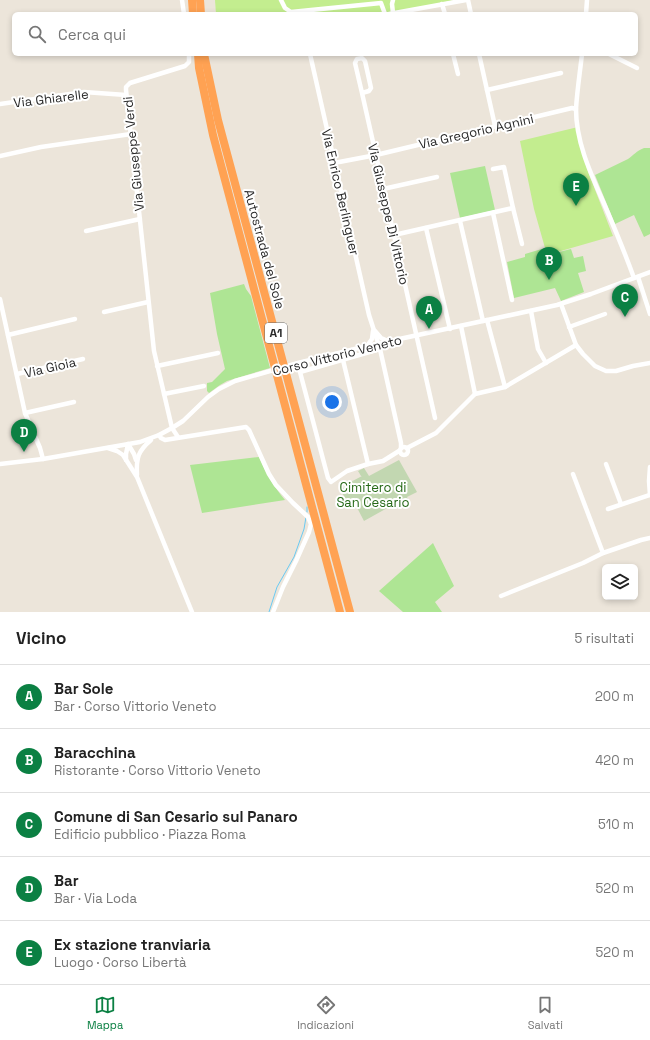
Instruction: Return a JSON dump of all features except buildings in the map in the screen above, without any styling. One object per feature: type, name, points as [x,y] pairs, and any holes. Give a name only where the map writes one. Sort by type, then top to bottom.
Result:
[{"type":"highway","points":[[192,0],[194,12]]},
{"type":"highway","points":[[200,0],[201,12]]},
{"type":"highway","name":"Autostrada del Sole","points":[[198,56],[199,68],[213,135],[340,612]]},
{"type":"highway","name":"Autostrada del Sole","points":[[204,56],[218,120],[350,612]]},
{"type":"street","points":[[182,0],[184,12]]},
{"type":"street","points":[[281,0],[285,8],[292,12],[381,3],[384,12]]},
{"type":"street","points":[[391,12],[394,0]]},
{"type":"street","points":[[401,12],[467,0],[470,12]]},
{"type":"street","points":[[586,12],[587,0]]},
{"type":"street","points":[[442,4],[444,12]]},
{"type":"street","points":[[126,92],[126,87],[130,83],[185,66],[189,62],[189,56]]},
{"type":"street","name":"Via Enrico Berlinguer","points":[[310,56],[369,315],[380,349],[401,443],[400,450]]},
{"type":"street","points":[[454,56],[458,74]]},
{"type":"street","points":[[479,56],[495,126]]},
{"type":"street","points":[[582,56],[576,109],[580,140],[585,159],[636,277],[648,299],[650,314]]},
{"type":"street","points":[[613,56],[637,68]]},
{"type":"street","name":"Via Giuseppe Di Vittorio","points":[[362,93],[369,91],[371,88],[365,60],[362,58],[357,59],[355,63],[435,418]]},
{"type":"street","points":[[487,90],[560,73]]},
{"type":"street","name":"Via Ghiarelle","points":[[0,104],[84,92],[126,92]]},
{"type":"street","name":"Via Giuseppe Verdi","points":[[126,92],[154,351],[172,428],[178,438]]},
{"type":"street","name":"Via Gregorio Agnini","points":[[334,163],[572,108],[576,109]]},
{"type":"street","points":[[0,156],[41,147],[131,134]]},
{"type":"street","points":[[493,169],[504,167],[522,244]]},
{"type":"street","points":[[383,190],[437,177]]},
{"type":"street","points":[[394,235],[513,208]]},
{"type":"street","points":[[493,213],[512,300]]},
{"type":"street","name":"Via Giuseppe Verdi","points":[[86,231],[140,219]]},
{"type":"street","points":[[460,221],[485,321],[505,387]]},
{"type":"street","points":[[426,228],[450,329]]},
{"type":"street","name":"Corso Vittorio Veneto","points":[[0,464],[42,459],[140,442],[159,435],[183,421],[208,397],[219,389],[235,381],[267,371],[367,346],[561,304],[650,272]]},
{"type":"street","points":[[0,299],[25,413],[40,448],[42,459]]},
{"type":"street","points":[[104,312],[148,302]]},
{"type":"street","points":[[561,304],[576,345],[594,366],[606,371],[616,371],[650,363]]},
{"type":"street","points":[[531,311],[538,349],[546,363]]},
{"type":"street","points":[[569,327],[605,314]]},
{"type":"street","points":[[8,335],[75,319]]},
{"type":"street","points":[[461,326],[475,394]]},
{"type":"street","points":[[374,330],[381,338],[389,341]]},
{"type":"street","points":[[367,346],[372,339],[374,330]]},
{"type":"street","points":[[380,349],[300,372],[328,478],[331,482],[347,471],[383,461],[404,447],[407,448],[436,433],[475,394],[505,387],[576,345]]},
{"type":"street","points":[[157,366],[218,353]]},
{"type":"street","name":"Via Gioia","points":[[17,374],[83,359]]},
{"type":"street","points":[[343,360],[368,464]]},
{"type":"street","points":[[164,394],[204,386]]},
{"type":"street","points":[[25,413],[74,402]]},
{"type":"street","points":[[159,435],[165,440],[246,427],[276,486],[306,515],[311,524],[309,532],[273,612]]},
{"type":"street","points":[[137,477],[138,455],[142,448],[152,438]]},
{"type":"street","points":[[128,444],[137,462]]},
{"type":"street","points":[[126,460],[128,444]]},
{"type":"street","points":[[107,448],[117,451],[123,455],[137,477],[192,612]]},
{"type":"street","points":[[400,450],[402,454],[406,454],[408,452],[407,448]]},
{"type":"street","points":[[606,464],[621,504]]},
{"type":"street","points":[[608,509],[650,495],[650,467]]},
{"type":"street","points":[[573,474],[603,553]]},
{"type":"street","points":[[501,596],[583,563],[603,553],[650,538]]},
{"type":"green space","points":[[215,0],[454,0],[403,12],[216,12]]},
{"type":"green space","points":[[578,127],[587,169],[613,236],[547,255],[534,209],[520,141]]},
{"type":"green space","points":[[644,148],[650,148],[650,234],[644,237],[634,215],[615,224],[595,175],[628,159]]},
{"type":"green space","points":[[485,166],[495,210],[460,218],[450,173]]},
{"type":"green space","points":[[545,248],[547,255],[571,249],[574,258],[583,256],[586,271],[578,273],[584,292],[561,301],[555,288],[514,298],[507,262],[525,257],[525,254]]},
{"type":"green space","points":[[244,284],[251,296],[270,368],[227,381],[209,393],[207,391],[207,383],[212,382],[225,369],[210,293]]},
{"type":"green space","points":[[259,457],[270,480],[285,500],[202,513],[190,465]]},
{"type":"green space","name":"Cimitero di San Cesario","points":[[399,460],[417,492],[407,497],[408,499],[404,501],[402,505],[398,502],[364,521],[352,498],[347,501],[342,493],[342,490],[345,485],[362,476],[358,471],[364,468],[369,476]]},
{"type":"green space","points":[[433,543],[454,586],[435,602],[442,612],[403,612],[379,591]]},
{"type":"waterway","points":[[307,507],[307,512]]},
{"type":"waterway","points":[[269,612],[277,587],[294,557],[304,529],[306,517]]},
{"type":"place","name":"Ex stazione tranviaria","points":[[576,206]]},
{"type":"place","name":"Baracchina","points":[[549,280]]},
{"type":"place","name":"Comune di San Cesario sul Panaro","points":[[625,317]]},
{"type":"place","name":"Bar Sole","points":[[429,329]]},
{"type":"place","name":"Bar","points":[[24,452]]}]
